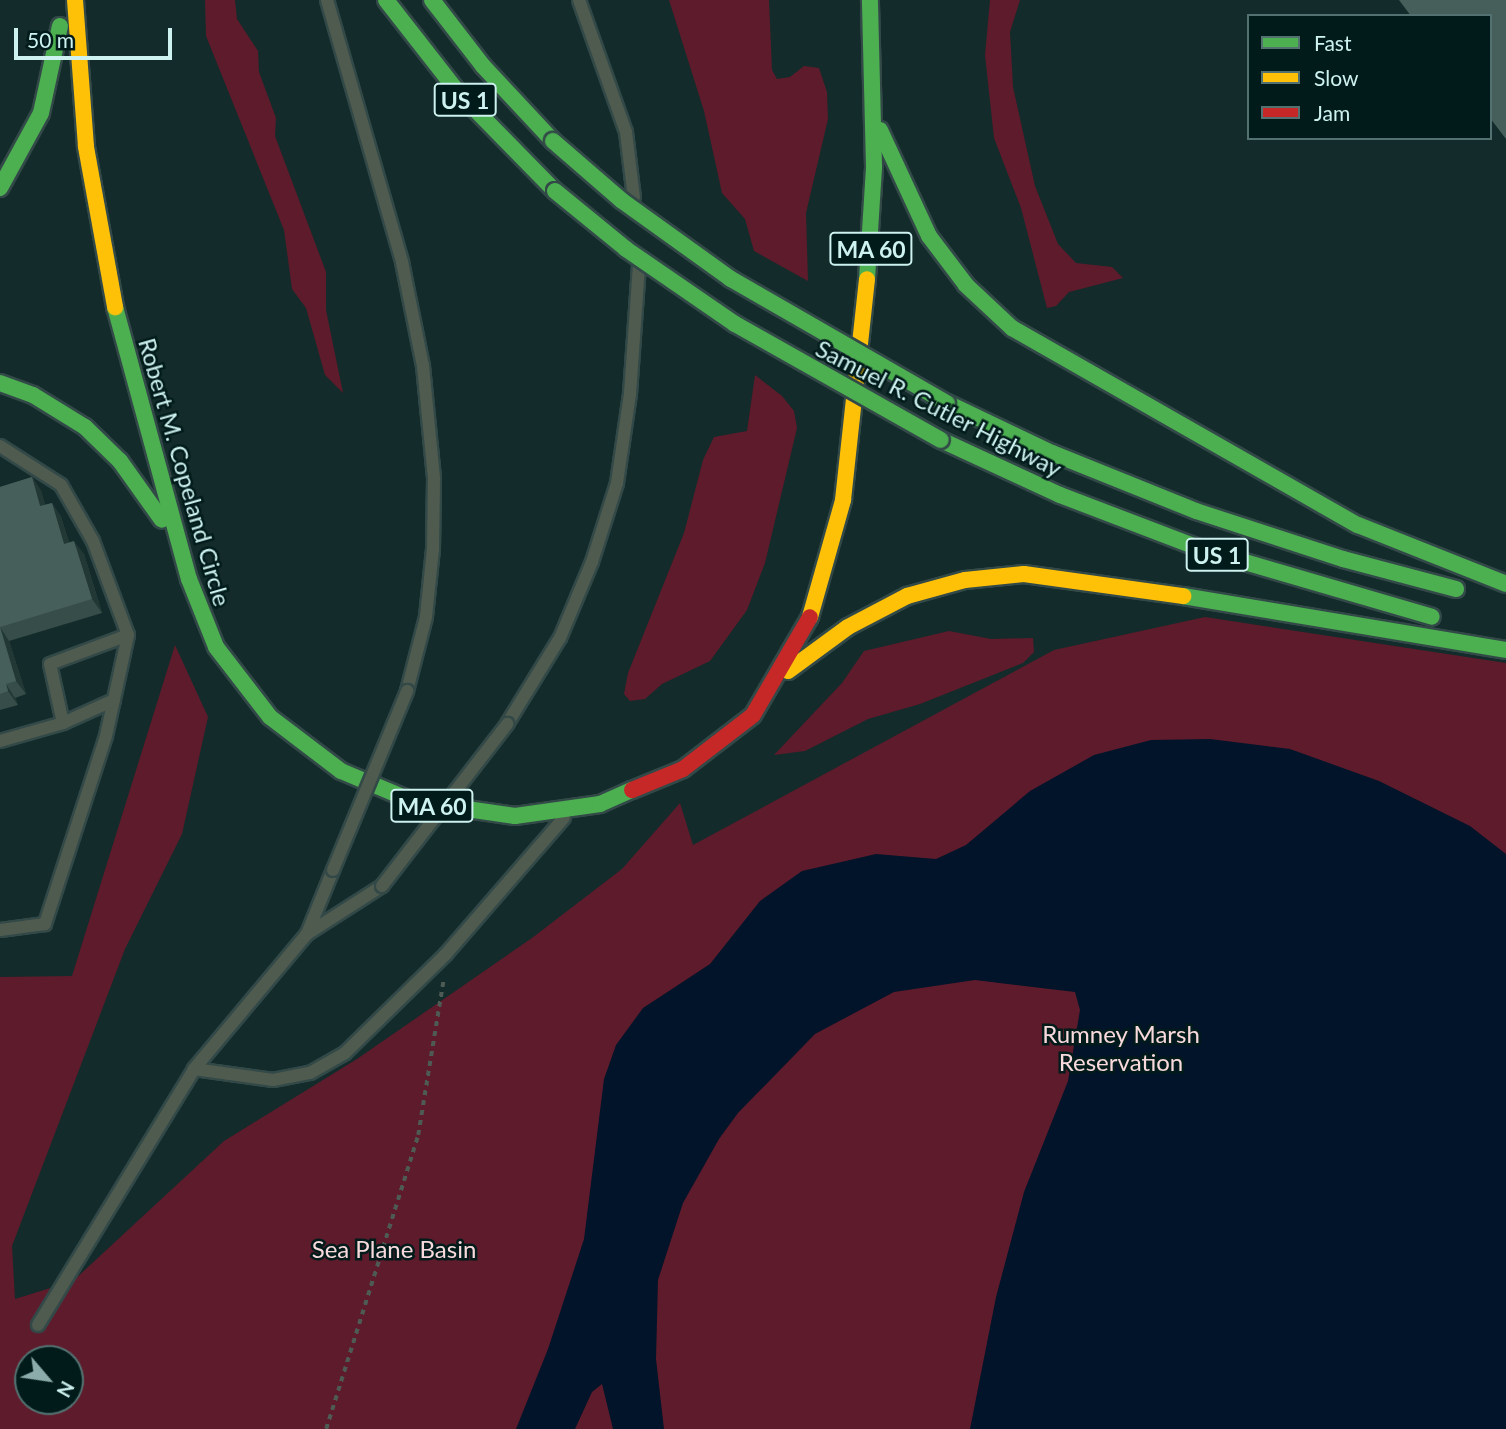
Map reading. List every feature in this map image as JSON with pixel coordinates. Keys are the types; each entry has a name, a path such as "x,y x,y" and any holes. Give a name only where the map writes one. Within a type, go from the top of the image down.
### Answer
{"highway":[{"path":"0,188 41,113 65,0"},
{"name":"Robert M. Copeland Circle","path":"75,0 80,103 106,262 135,390 189,579 216,647 241,684 281,727 335,767 390,794 435,807 515,816 571,810 629,795 683,769 741,726 778,679 819,597 843,500 870,272 875,118 870,0"},
{"name":"Samuel R. Cutler Highway","path":"386,0 457,91 555,191 626,249 735,324 941,440 1060,495 1207,551 1450,622 1506,634"},
{"name":"Samuel R. Cutler Highway","path":"432,0 483,66 553,141 621,200 731,279 947,403 1052,453 1220,520 1343,559 1468,592"},
{"path":"875,118 929,236 966,285 1012,328 1357,525 1506,584"},
{"name":"MA 60","path":"0,383 71,417 120,461 163,521 189,579"},
{"path":"778,679 828,640 888,605 946,584 1014,575 1082,579 1506,650"}],"lane":[{"path":"307,934 407,691 426,617 433,549 434,479 423,366 402,262 327,0"},
{"path":"38,1325 194,1069 307,934 382,886 507,724 560,638 592,562 617,482 639,302 638,237 626,132 579,0"},
{"path":"0,446 61,485 93,541 128,635 114,699 46,924 0,930"},
{"path":"63,723 50,664 128,635"},
{"path":"0,741 63,723 114,699"},
{"path":"194,1069 273,1080 310,1073 345,1053 446,954 571,810"}],"path":[{"path":"326,1429 418,1135 436,1045 446,954"}],"green space":[{"path":"205,0 235,0 237,19 258,51 259,72 276,118 275,136 326,272 326,310 343,393 325,375 306,308 292,289 284,230 206,36"},
{"path":"669,0 769,0 772,70 777,79 790,77 804,66 819,68 827,92 828,119 806,213 808,281 754,251 745,219 722,193 704,111"},
{"path":"990,0 1020,0 1010,32 1013,87 1035,186 1058,244 1076,263 1112,267 1123,278 1069,292 1056,306 1047,308 1021,208 994,138 985,55"},
{"path":"755,375 782,396 794,411 797,428 765,563 747,610 710,661 662,684 645,699 630,701 624,694 628,673 684,533 703,460 714,437 747,431"},
{"name":"Rumney Marsh Reservation","path":"1205,617 1506,663 1506,1429 0,1429 0,977 72,976 175,645 208,717 182,834 125,949 12,1246 15,1299 73,1281 224,1141 357,1059 532,938 622,869 680,803 693,845 1054,650"},
{"path":"949,631 991,639 1033,638 1034,652 1023,663 920,704 868,719 805,751 774,755 842,683 864,651"}],"water":[{"name":"Rumney Marsh Reservation","path":"1210,739 1290,749 1379,781 1470,826 1506,854 1506,1429 970,1429 996,1297 1024,1192 1068,1081 1080,1010 1075,992 975,980 894,992 815,1034 738,1113 719,1139 683,1203 658,1280 656,1359 664,1429 613,1429 602,1384 592,1392 575,1429 516,1429 548,1349 584,1239 604,1079 616,1045 643,1008 710,964 760,901 802,871 876,854 936,859 966,845 1030,791 1094,755 1151,740"}],"building":[{"path":"1399,0 1506,0 1506,139 1492,121 1492,14 1410,14"},
{"path":"32,477 40,506 52,503 64,544 74,541 92,599 0,627 0,487"},
{"path":"0,627 16,681 6,684 8,691 0,694"}],"traffic: fast":[{"path":"386,0 457,91 555,191"},
{"path":"432,0 483,66 553,141"},
{"path":"867,279 874,167 870,0"},
{"path":"0,188 41,113 60,26"},
{"path":"880,130 929,236 966,285 1012,328 1358,525 1506,584"},
{"path":"553,141 621,200 731,279 947,403"},
{"path":"555,191 626,249 735,324 941,440"},
{"path":"115,307 189,579 216,647 270,717 341,771 412,801 515,816 600,804 632,790"},
{"path":"0,383 33,395 85,427 120,461 162,520"},
{"path":"947,403 1052,453 1196,511 1343,559 1456,589"},
{"path":"941,440 1060,495 1207,551 1432,617"},
{"path":"1183,596 1506,650"}],"traffic: slow":[{"path":"75,0 86,147 115,307"},
{"path":"810,617 843,500 867,279"},
{"path":"788,671 848,627 907,596 965,580 1024,574 1183,596"}],"traffic: jam":[{"path":"632,790 683,769 753,715 810,617"}],"park label":[{"name":"Sea Plane Basin","path":"394,1249"}]}
